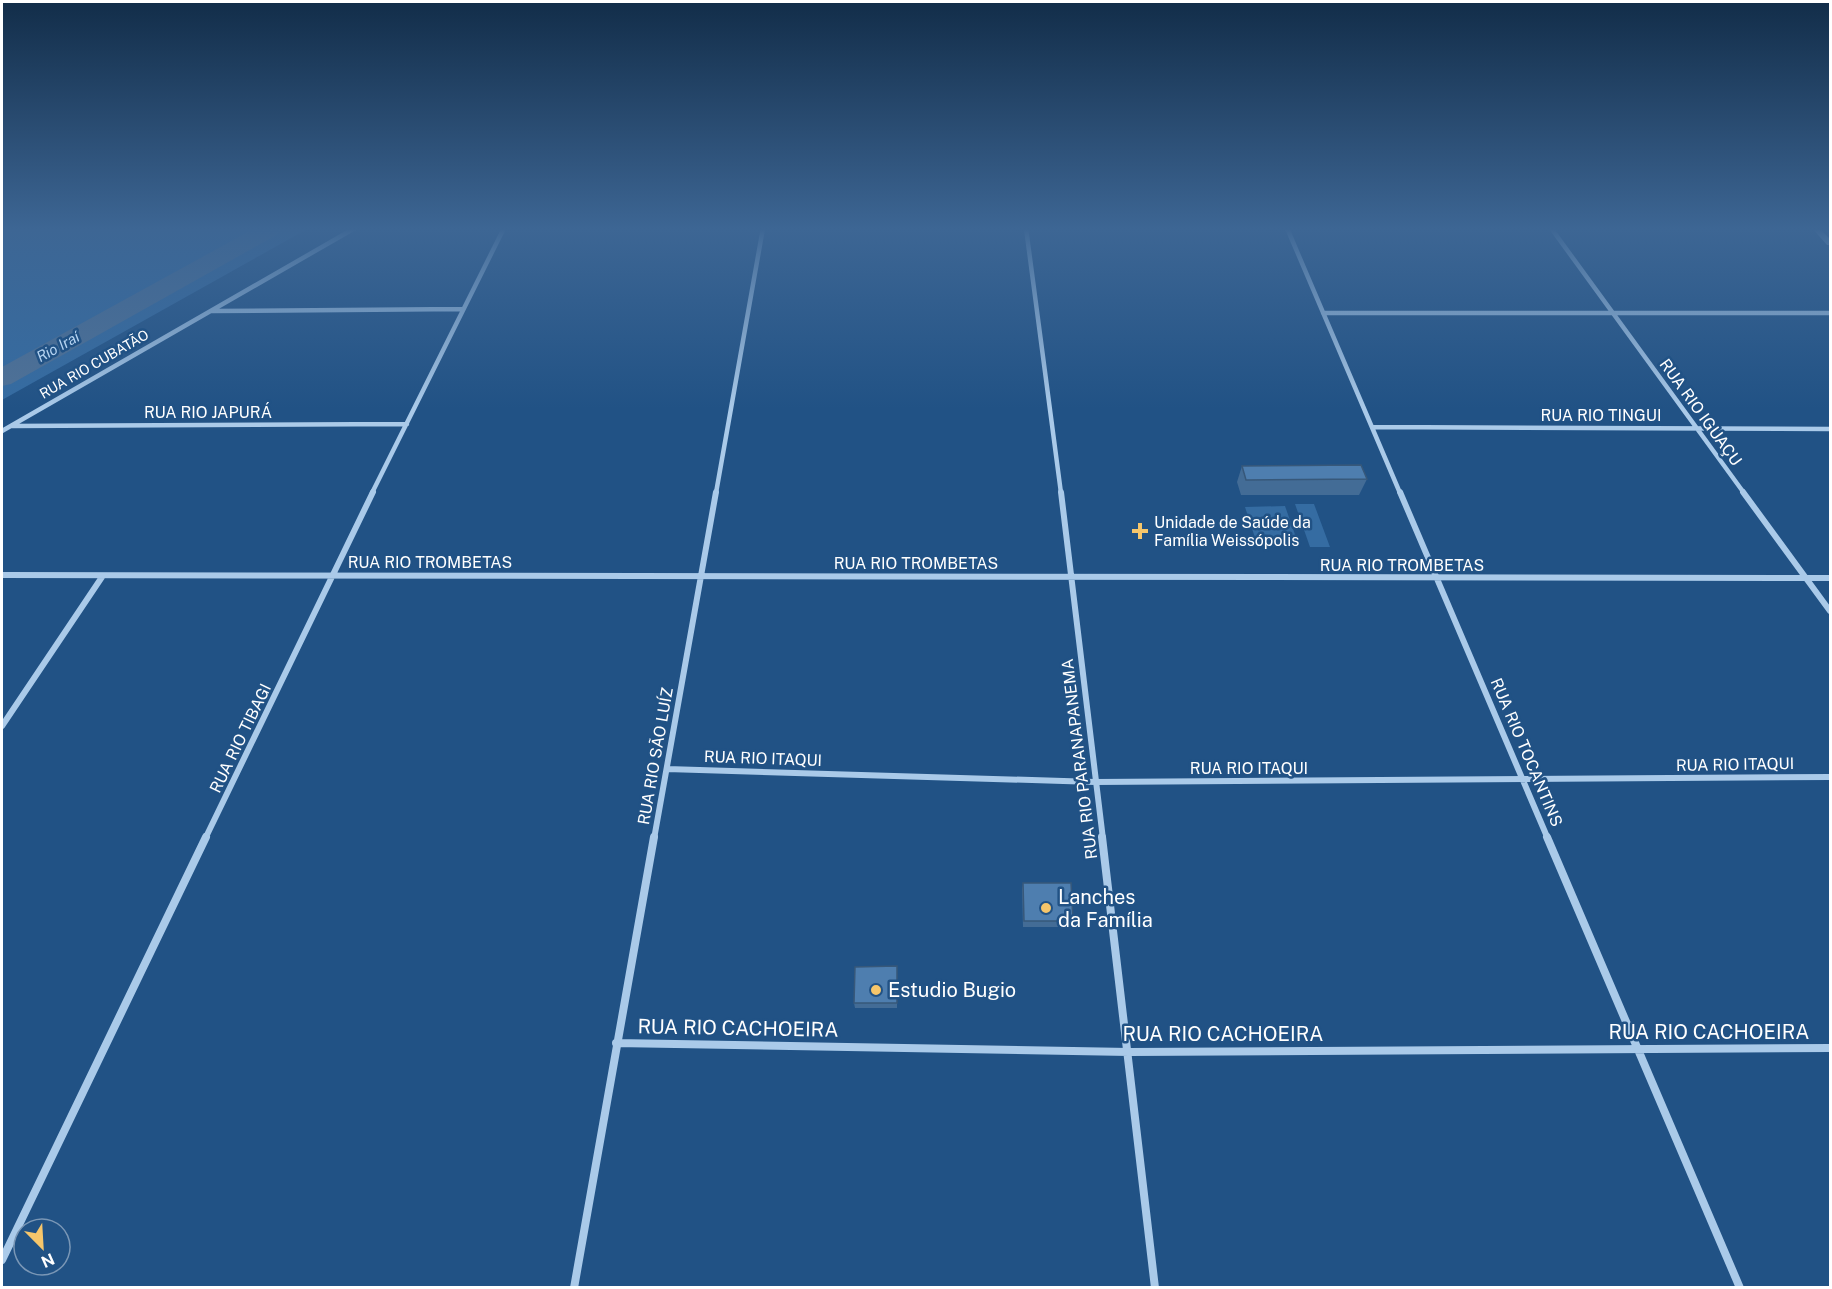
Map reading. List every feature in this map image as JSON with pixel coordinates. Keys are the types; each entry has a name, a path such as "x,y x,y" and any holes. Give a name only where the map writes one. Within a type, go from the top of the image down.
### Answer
{"street":[{"name":"RUA RIO CUBATÃO","path":"2,431 250,288"},
{"name":"RUA RIO TIBAGI","path":"2,1260 332,575 474,288"},
{"name":"RUA RIO SÃO LUÍZ","path":"574,1287 752,288"},
{"name":"RUA RIO PARANAPANEMA","path":"1034,288 1072,577 1155,1287"},
{"name":"RUA RIO TOCANTINS","path":"1312,288 1439,579 1740,1287"},
{"name":"RUA RIO IGUAÇU","path":"1595,288 1830,611"},
{"path":"210,311 463,309"},
{"path":"1323,313 1830,313"},
{"name":"RUA RIO JAPURÁ","path":"10,426 407,424"},
{"name":"RUA RIO TINGUI","path":"1372,427 1830,429"},
{"name":"RUA RIO TROMBETAS","path":"2,575 102,577 332,575 1830,578"},
{"path":"2,726 102,577"},
{"name":"RUA RIO ITAQUI","path":"668,769 1095,783 1830,777"},
{"name":"RUA RIO CACHOEIRA","path":"616,1043 1129,1052 1830,1048"}],"shaded area":[{"path":"2,288 202,288 2,400"},
{"path":"1295,504 1314,504 1330,547 1310,547"},
{"path":"1285,506 1299,546 1258,547 1245,507"}],"building":[{"path":"1361,465 1367,479 1246,480 1242,466"},
{"name":"Lanches da Família","path":"1023,883 1071,883 1073,921 1024,921"},
{"name":"Estudio Bugio","path":"897,966 897,1003 854,1003 855,967"}],"waterway":[{"name":"Rio Iraí","path":"2,378 164,288"}],"place":[{"name":"Unidade de Saúde da Família Weissópolis","path":"1140,531"},
{"name":"Lanches da Família","path":"1046,908"},
{"name":"Estudio Bugio","path":"876,990"}]}
